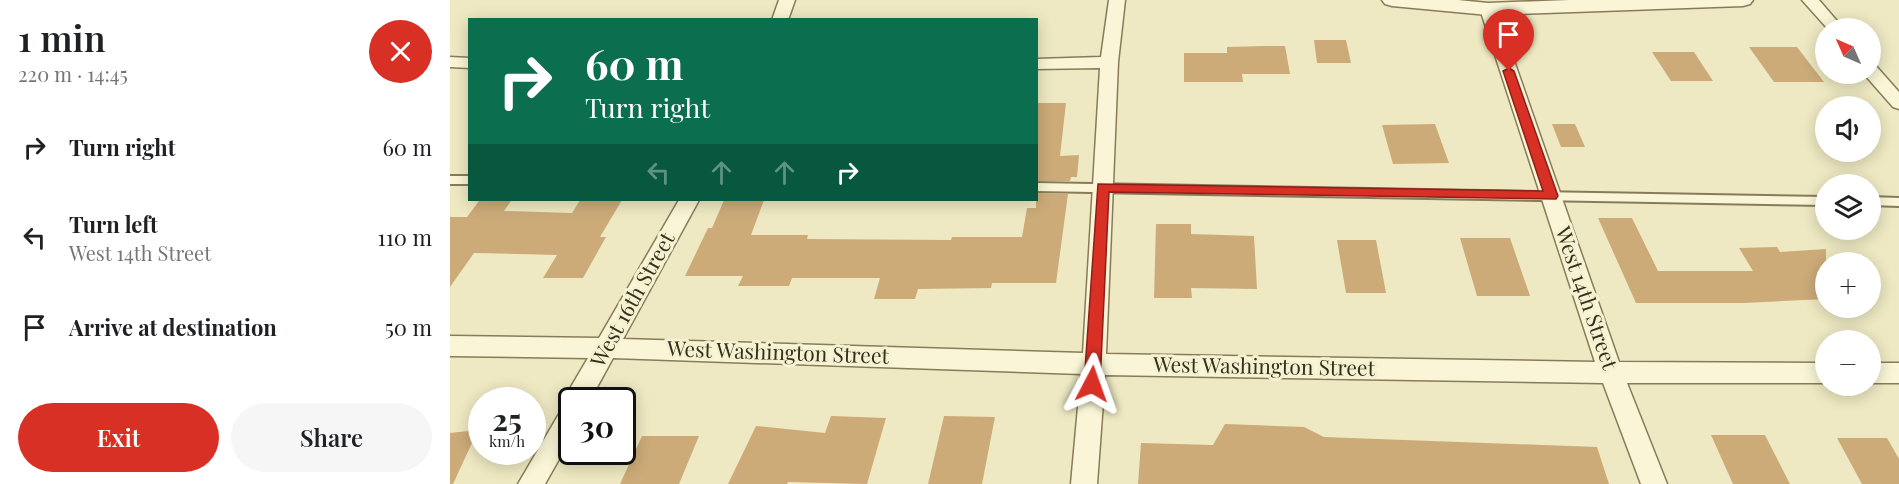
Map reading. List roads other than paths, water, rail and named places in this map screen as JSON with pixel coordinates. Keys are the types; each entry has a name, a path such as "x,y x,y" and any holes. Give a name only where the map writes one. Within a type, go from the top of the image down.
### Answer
{"street":[{"path":"781,18 787,0"},
{"path":"1084,484 1094,364 1109,62 1117,0"},
{"path":"1392,0 1488,9 1743,0"},
{"path":"1810,0 1826,18"},
{"name":"West 14th Street","path":"1488,9 1611,373 1654,484"},
{"path":"450,62 468,63"},
{"path":"1038,64 1109,62"},
{"path":"1881,83 1899,103"},
{"name":"West 16th Street","path":"584,387 688,201"},
{"name":"West Washington Street","path":"450,346 606,347 1094,364 1611,373 1815,373"},
{"path":"1881,373 1899,373"},
{"path":"531,484 558,436"}],"lane":[{"path":"450,180 468,180"},
{"path":"1038,187 1815,201"},
{"path":"1881,201 1899,202"}]}
